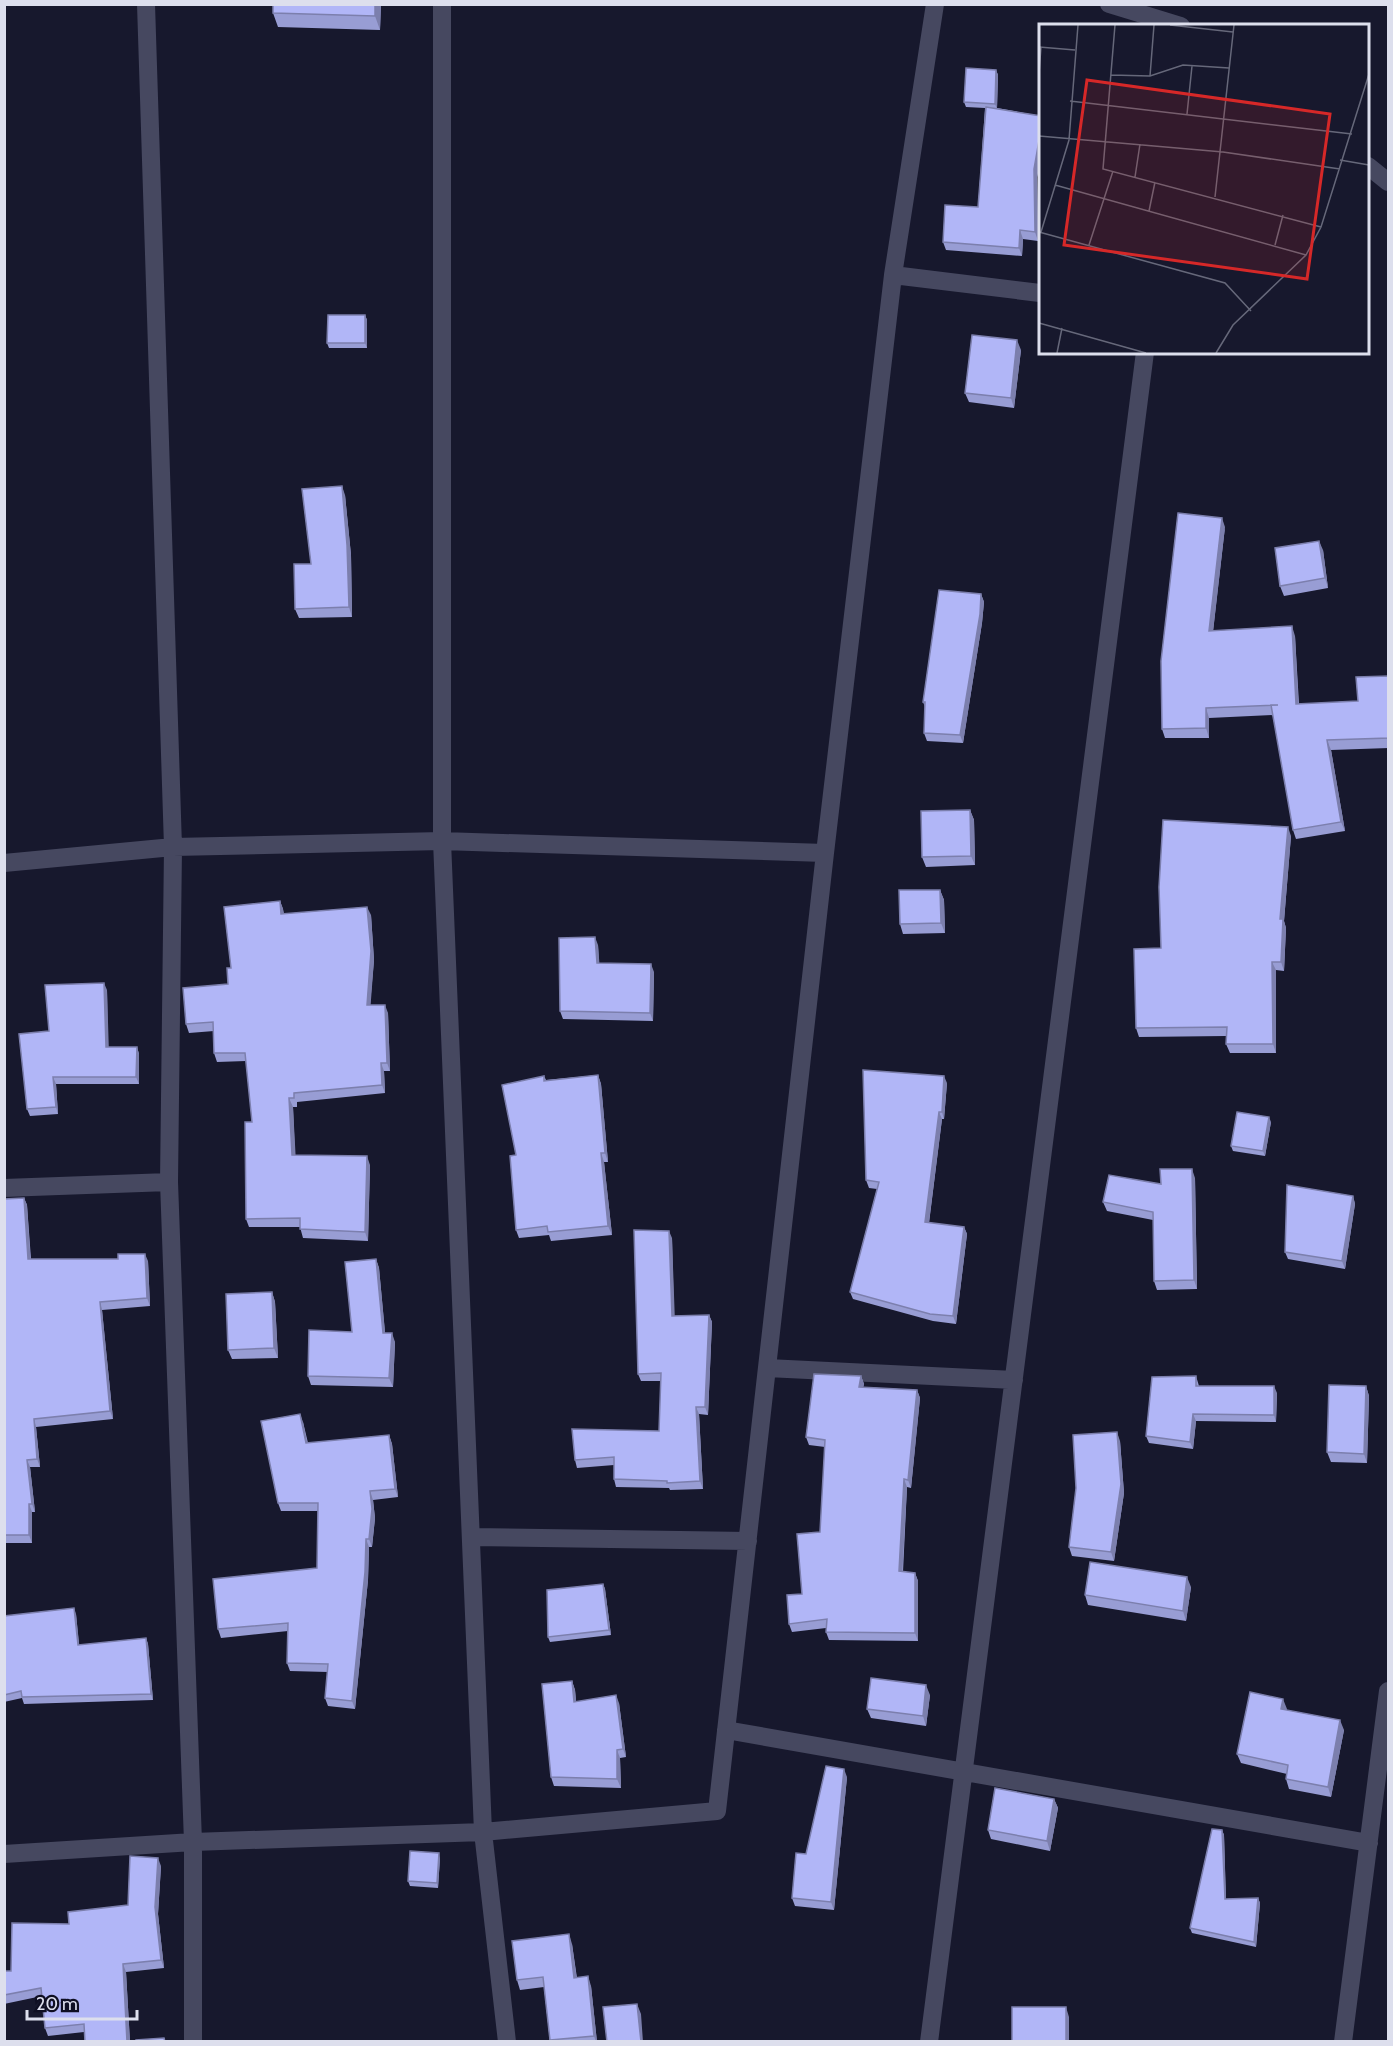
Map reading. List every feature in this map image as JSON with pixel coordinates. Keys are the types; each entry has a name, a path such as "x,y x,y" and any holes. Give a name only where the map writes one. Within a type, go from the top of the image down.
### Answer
{"street":[{"path":"146,4 173,847 169,1182 193,1842 193,2042"},
{"path":"442,4 442,841 483,1832 507,2042"},
{"path":"4,1854 193,1842 483,1832 717,1811 893,275 935,4"},
{"path":"1109,4 1174,24"},
{"path":"1369,167 1389,182"},
{"path":"893,275 1039,293"},
{"path":"929,2042 1145,354"},
{"path":"4,864 173,847 442,841 825,853"},
{"path":"4,1188 169,1182"},
{"path":"767,1368 1014,1380"},
{"path":"471,1538 748,1541"},
{"path":"1343,2042 1389,1691"},
{"path":"726,1730 1369,1842"}],"building":[{"path":"273,4 375,4 375,16 273,13"},
{"path":"966,68 996,70 995,104 964,102"},
{"path":"986,107 1039,116 1039,140 1034,169 1035,232 1020,230 1019,248 943,242 945,205 978,207"},
{"path":"328,315 365,315 365,343 327,343"},
{"path":"972,335 1017,340 1011,398 965,393"},
{"path":"342,486 349,607 295,609 294,564 311,564 302,489"},
{"path":"1178,513 1222,518 1209,631 1292,626 1296,704 1358,701 1356,677 1389,676 1389,738 1327,740 1341,822 1293,830 1271,705 1206,708 1206,728 1162,729 1161,661"},
{"path":"1319,541 1325,578 1280,586 1275,548"},
{"path":"939,590 981,594 980,614 960,735 924,733 925,702 923,702"},
{"path":"970,810 971,856 922,857 921,811"},
{"path":"1163,820 1288,827 1280,919 1283,919 1281,962 1272,962 1273,1044 1226,1044 1227,1027 1136,1028 1134,949 1161,948 1159,887"},
{"path":"899,890 940,890 941,923 900,924"},
{"path":"280,901 281,914 367,907 371,951 367,1005 385,1005 387,1063 381,1063 382,1085 294,1093 294,1098 289,1098 292,1155 367,1156 365,1232 300,1229 300,1218 246,1219 245,1122 252,1122 245,1053 214,1053 213,1022 186,1024 183,988 228,984 227,968 231,968 224,907"},
{"path":"595,937 597,963 651,964 650,1013 560,1011 559,938"},
{"path":"104,983 106,1047 137,1047 136,1077 53,1077 56,1107 27,1109 19,1034 49,1031 45,985"},
{"path":"863,1070 944,1076 942,1112 939,1112 925,1222 964,1227 953,1316 930,1314 850,1292 879,1182 866,1180"},
{"path":"598,1075 605,1153 601,1153 608,1226 548,1232 547,1226 516,1230 510,1156 516,1155 502,1085 544,1076 544,1081"},
{"path":"1237,1112 1269,1117 1263,1151 1231,1146"},
{"path":"1160,1169 1192,1169 1194,1280 1154,1281 1153,1212 1103,1202 1109,1175 1161,1184"},
{"path":"1287,1185 1353,1196 1342,1261 1285,1252"},
{"path":"24,1198 28,1259 118,1259 118,1254 145,1254 147,1298 100,1302 110,1411 34,1419 37,1459 27,1460 32,1504 29,1504 29,1535 4,1535 4,1199"},
{"path":"634,1230 669,1231 672,1316 709,1315 705,1407 696,1407 700,1481 667,1483 667,1481 614,1479 614,1457 575,1460 572,1429 659,1431 661,1373 638,1374"},
{"path":"376,1259 383,1333 392,1333 389,1378 308,1376 309,1330 352,1332 345,1262"},
{"path":"272,1292 274,1348 228,1350 226,1294"},
{"path":"814,1374 861,1376 859,1387 917,1390 908,1480 904,1479 899,1571 915,1573 915,1633 826,1632 827,1619 789,1624 787,1595 802,1594 797,1534 820,1532 825,1440 806,1437"},
{"path":"1196,1376 1196,1386 1274,1386 1274,1415 1193,1414 1190,1442 1146,1436 1152,1377"},
{"path":"1329,1385 1366,1386 1364,1454 1327,1452"},
{"path":"300,1414 306,1443 389,1435 395,1489 370,1491 372,1509 369,1539 366,1539 365,1572 352,1701 325,1698 328,1664 287,1663 288,1623 218,1629 213,1579 317,1568 318,1503 278,1503 261,1421"},
{"path":"1117,1432 1121,1484 1111,1552 1069,1547 1076,1488 1073,1435"},
{"path":"1090,1562 1187,1577 1183,1611 1085,1595"},
{"path":"603,1584 609,1630 548,1637 547,1590"},
{"path":"74,1608 78,1645 146,1638 151,1694 22,1697 21,1691 4,1695 4,1616"},
{"path":"871,1678 926,1685 923,1716 867,1709"},
{"path":"572,1681 574,1702 616,1695 623,1749 617,1750 617,1779 551,1777 542,1684"},
{"path":"1250,1692 1283,1699 1281,1709 1340,1720 1328,1787 1286,1779 1288,1765 1237,1754"},
{"path":"826,1766 844,1769 831,1902 792,1898 796,1853 806,1854"},
{"path":"995,1788 1054,1799 1047,1841 988,1830"},
{"path":"1212,1829 1222,1830 1225,1899 1258,1898 1254,1942 1190,1928"},
{"path":"410,1851 439,1853 437,1883 408,1881"},
{"path":"130,1856 158,1858 155,1907 161,1960 123,1964 127,2042 85,2042 84,2024 45,2028 41,1988 4,1995 4,1971 11,1971 12,1923 69,1924 68,1912 128,1905"},
{"path":"569,1934 574,1978 588,1976 594,2036 550,2040 543,1977 517,1980 512,1941"},
{"path":"637,2004 641,2042 607,2042 603,2007"},
{"path":"1012,2007 1066,2007 1066,2042 1012,2042"},
{"path":"164,2038 165,2042 136,2042 136,2040"}]}
